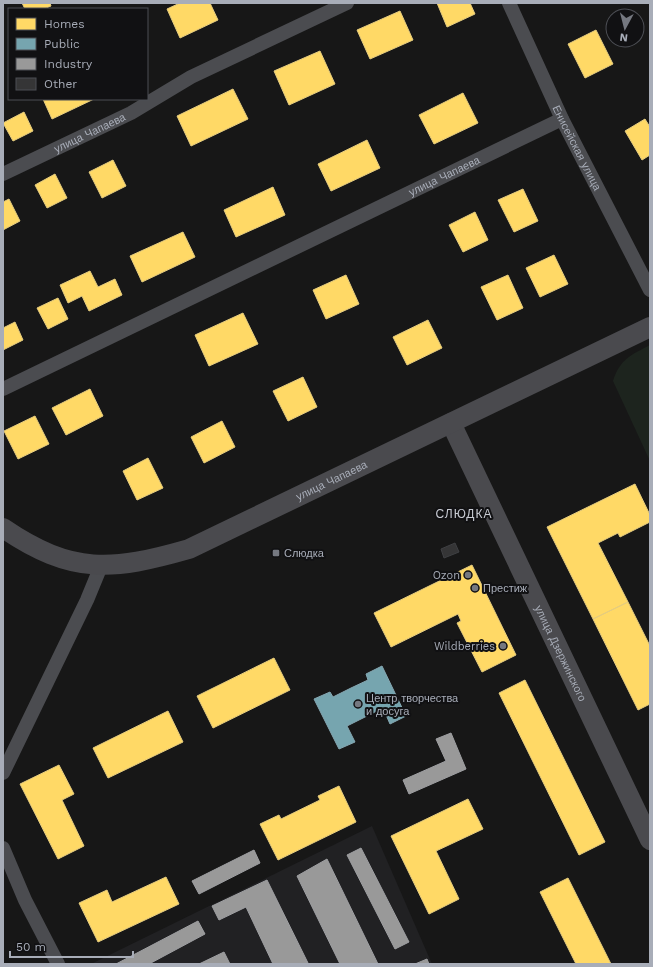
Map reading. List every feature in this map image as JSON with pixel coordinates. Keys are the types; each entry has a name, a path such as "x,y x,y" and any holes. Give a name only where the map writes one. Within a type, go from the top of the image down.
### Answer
{"main road":[{"name":"улица Чапаева","path":"3,528 47,553 68,560 102,566 148,561 189,549 650,327"},
{"name":"улица Дзержинского","path":"451,423 650,840"}],"street":[{"name":"улица Чапаева","path":"3,174 131,113 191,77 347,3"},
{"name":"Енисейская улица","path":"509,3 562,119 650,290"},
{"name":"улица Чапаева","path":"3,390 562,119"},
{"path":"3,773 102,566"},
{"path":"3,848 25,900 58,964"}],"shaded area":[{"path":"650,345 650,461 613,381 619,368 627,358"},
{"path":"372,826 432,964 91,964"}],"building: Homes":[{"path":"22,3 50,3 51,6 46,8 24,8"},
{"path":"180,3 210,3 218,20 180,38 167,9"},
{"path":"437,3 470,3 475,14 447,27"},
{"path":"400,11 413,40 370,59 357,30"},
{"path":"596,30 613,64 585,78 568,44"},
{"path":"320,51 335,84 289,105 274,71"},
{"path":"233,89 248,119 191,146 177,116"},
{"path":"463,93 478,123 434,144 419,115"},
{"path":"43,100 92,100 52,119"},
{"path":"24,112 33,131 13,141 3,123"},
{"path":"645,119 650,127 650,155 642,160 625,131"},
{"path":"367,140 380,168 331,191 318,164"},
{"path":"113,160 126,186 102,198 89,172"},
{"path":"55,174 67,198 47,208 35,185"},
{"path":"273,187 285,215 236,237 224,210"},
{"path":"523,189 538,221 514,232 498,200"},
{"path":"9,199 20,221 3,230 3,202"},
{"path":"475,212 488,240 463,252 449,225"},
{"path":"183,232 195,257 142,282 130,256"},
{"path":"554,255 568,284 540,297 526,268"},
{"path":"90,271 98,287 115,279 122,295 89,311 82,296 68,303 60,285"},
{"path":"346,275 359,304 326,319 313,290"},
{"path":"508,275 523,308 497,320 481,287"},
{"path":"58,298 68,319 48,329 37,308"},
{"path":"243,313 258,344 209,366 195,335"},
{"path":"428,320 442,348 407,365 393,337"},
{"path":"15,322 23,340 3,350 3,328"},
{"path":"303,377 317,407 288,421 273,391"},
{"path":"90,389 103,416 66,435 52,408"},
{"path":"35,416 49,444 18,459 4,431"},
{"path":"222,421 235,447 204,463 191,437"},
{"path":"148,458 163,488 137,500 123,471"},
{"path":"635,484 650,515 650,522 620,537 618,533 598,543 628,602 593,619 547,527"},
{"path":"472,565 516,655 482,672 457,623 461,621 458,614 391,647 374,613"},
{"path":"628,602 650,646 650,704 638,710 593,619"},
{"path":"274,658 290,690 213,728 197,696"},
{"path":"525,680 605,842 579,855 499,693"},
{"path":"168,711 183,742 108,778 93,748"},
{"path":"59,765 74,794 62,800 84,846 58,859 20,784"},
{"path":"339,786 356,822 278,860 260,824 279,815 281,819 320,800 318,796"},
{"path":"468,799 483,829 436,851 459,899 429,914 391,836"},
{"path":"166,877 179,904 98,942 79,903 107,890 112,902"},
{"path":"568,878 611,964 576,964 540,892"}],"building: Public":[{"name":"Центр творчества и досуга","path":"382,666 406,716 390,724 383,708 347,726 355,742 339,749 314,699 330,692 333,697 368,680 366,674"}],"building: Industry":[{"path":"451,733 466,769 409,794 403,780 446,761 436,739"},
{"path":"361,848 409,942 395,949 347,855"},
{"path":"254,850 260,863 199,894 192,881"},
{"path":"327,859 378,964 340,964 297,876"},
{"path":"267,880 308,963 273,964 246,907 219,920 212,906"},
{"path":"198,921 205,934 149,964 116,964"},
{"path":"224,952 230,964 199,964"},
{"path":"427,959 429,964 415,964"}],"building: Other":[{"path":"455,543 459,552 444,558 441,549"}],"place":[{"name":"Слюдка","path":"276,553"},
{"name":"Ozon","path":"468,575"},
{"name":"Престиж","path":"475,588"},
{"name":"Wildberries","path":"503,646"},
{"name":"Центр творчества и досуга","path":"358,704"}],"district":[{"name":"СЛЮДКА","path":"464,514"}]}
